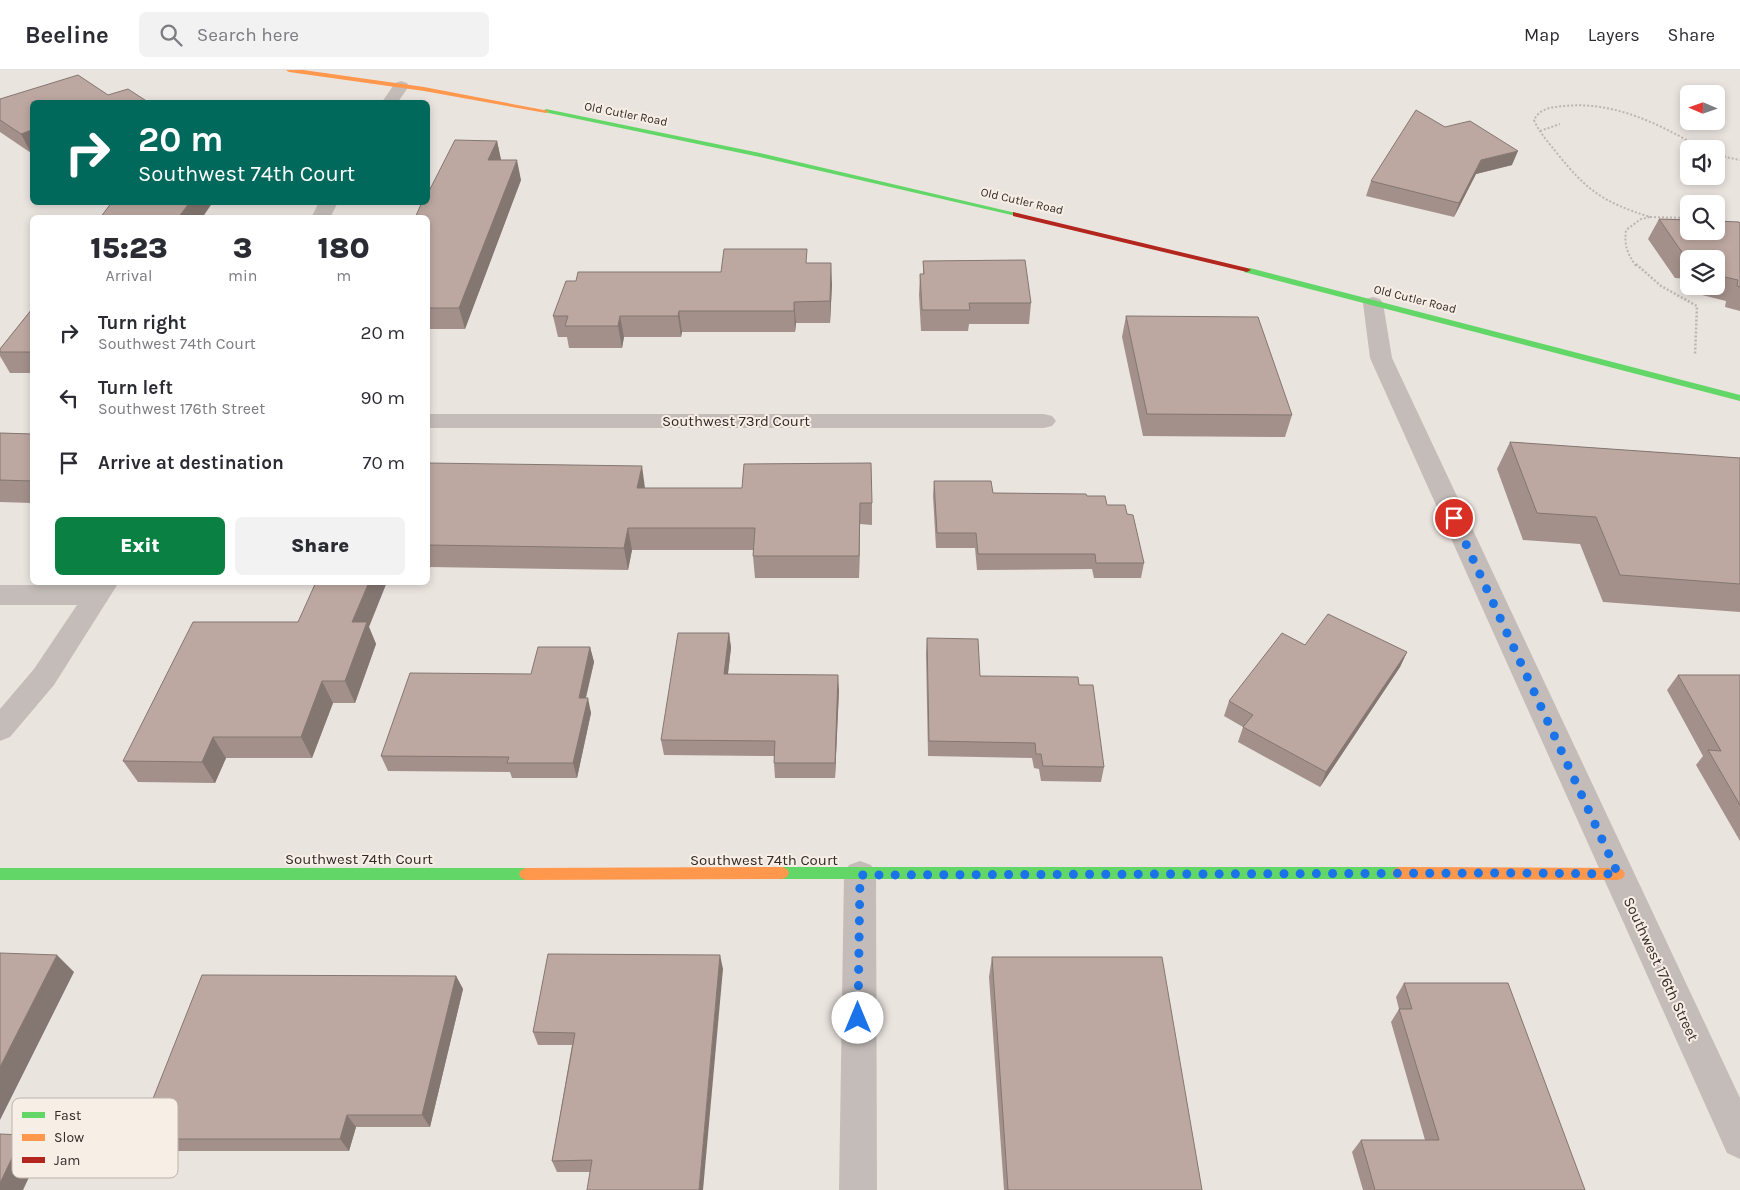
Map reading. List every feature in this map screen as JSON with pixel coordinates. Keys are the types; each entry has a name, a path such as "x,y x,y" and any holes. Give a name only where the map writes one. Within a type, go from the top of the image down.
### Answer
{"main road":[{"name":"Old Cutler Road","path":"289,70 401,86 628,128 867,179 1084,229 1740,398"},
{"name":"Southwest 74th Court","path":"0,874 1618,874"}],"street":[{"path":"391,100 401,86"},
{"name":"Southwest 176th Street","path":"1374,303 1381,358 1740,1140"},
{"name":"Southwest 73rd Court","path":"430,421 1044,421"},
{"path":"0,596 102,589"},
{"path":"0,729 44,678 102,589"},
{"path":"858,1190 860,875"}],"path":[{"path":"1650,217 1614,206 1594,195 1577,180 1540,131 1534,120 1540,112 1563,106 1589,106 1616,110 1643,118 1687,140"},
{"path":"1540,131 1560,124"},
{"path":"1725,157 1740,160"},
{"path":"1680,218 1650,217 1641,219 1626,230 1625,243 1631,258 1645,274 1663,288 1697,306 1694,356"}],"building":[{"path":"78,75 108,95 128,89 145,100 30,100 30,131 21,134 0,120 0,99"},
{"path":"1416,110 1445,127 1470,121 1518,151 1481,160 1459,203 1371,181"},
{"path":"455,140 497,141 488,160 517,160 459,308 430,308 430,215 416,215 421,205 430,205 430,189"},
{"path":"110,205 188,205 180,215 102,215"},
{"path":"1659,219 1680,220 1680,240 1725,240 1725,221 1739,222 1740,287 1737,286 1738,280 1725,277 1725,250 1680,250"},
{"path":"724,249 807,249 806,263 831,263 830,301 794,302 794,311 679,311 678,316 620,316 618,326 565,326 568,316 553,316 566,281 576,281 578,272 721,272"},
{"path":"1025,260 1031,303 969,303 970,310 922,310 920,274 924,274 923,261"},
{"path":"30,312 30,352 0,352 0,349"},
{"path":"1126,316 1258,317 1292,415 1147,414"},
{"path":"0,433 30,434 30,481 0,480"},
{"path":"1510,442 1740,458 1740,584 1620,575 1596,517 1537,513"},
{"path":"430,463 642,466 637,488 742,488 744,464 871,463 872,503 860,503 859,556 753,556 755,528 628,528 624,548 430,545"},
{"path":"934,481 991,481 993,493 1105,496 1107,505 1125,505 1127,514 1133,515 1144,563 1096,563 1095,554 978,554 976,533 937,533"},
{"path":"315,585 368,585 352,622 367,622 345,681 322,681 301,737 213,737 202,762 123,761 193,622 298,622"},
{"path":"1328,614 1407,652 1326,772 1243,727 1253,715 1229,701 1282,633 1305,645"},
{"path":"678,633 729,633 724,674 838,675 835,763 774,763 775,741 661,740"},
{"path":"927,638 978,639 980,676 1078,677 1079,685 1093,685 1104,767 1043,766 1041,754 1036,754 1035,743 929,741"},
{"path":"538,647 590,647 579,698 588,698 573,763 507,763 509,757 381,756 410,673 531,674"},
{"path":"1678,675 1740,675 1740,805 1708,750 1721,751"},
{"path":"0,953 57,955 0,1067"},
{"path":"548,954 720,955 699,1190 587,1190 592,1160 552,1161 575,1033 533,1032"},
{"path":"992,957 1162,957 1202,1190 1008,1190"},
{"path":"202,975 456,976 422,1115 347,1115 340,1139 178,1139 178,1098 153,1098"},
{"path":"1404,983 1508,983 1585,1190 1375,1190 1361,1140 1439,1140 1399,1009 1412,1009"},
{"path":"0,1134 12,1135 12,1158 0,1183"}],"traffic: fast":[{"path":"546,111 760,155 1016,214"},
{"path":"1247,270 1740,398"},
{"path":"782,873 1399,873"},
{"path":"0,874 526,874"}],"traffic: slow":[{"path":"289,70 424,89 546,111"},
{"path":"526,874 782,873"},
{"path":"1399,873 1618,874"}],"traffic: jam":[{"path":"1016,214 1247,270"}],"route":[{"path":"858,1018 860,875 1618,874 1454,518"}]}
